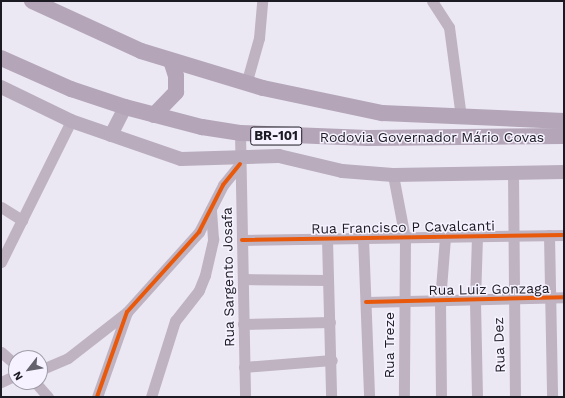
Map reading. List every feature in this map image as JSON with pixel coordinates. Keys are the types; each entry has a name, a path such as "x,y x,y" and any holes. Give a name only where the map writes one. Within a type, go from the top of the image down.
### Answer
{"highway":[{"name":"Rodovia Governador Mário Covas","path":"32,1 98,34 171,61 246,84 382,113 564,121"},
{"name":"Rodovia Governador Mário Covas","path":"1,58 70,89 125,107 154,115 240,133 368,138 564,136"},
{"path":"154,115 176,92 176,76 171,61"}],"main road":[{"path":"1,87 71,121 181,159 240,160 279,156 342,171 392,175 564,172"},
{"path":"111,135 125,107"}],"street":[{"path":"246,84 256,52 262,1"},
{"path":"432,1 449,27 461,117"},
{"path":"1,262 71,121"},
{"name":"Rua Sargento Josafa","path":"240,133 245,397"},
{"path":"48,367 68,358 128,312 181,253 212,209 223,185 240,160"},
{"name":"Rua Dez","path":"514,173 512,299 516,397"},
{"name":"Rua Treze","path":"392,175 405,238 404,397"},
{"path":"1,208 22,220"},
{"path":"151,397 175,320 199,290 205,275 213,239 212,209"},
{"path":"549,235 552,397"},
{"name":"Rua Francisco P Cavalcanti","path":"242,240 564,235"},
{"path":"441,397 440,301 445,237"},
{"path":"477,397 475,300 478,237"},
{"path":"363,238 369,397"},
{"path":"327,239 326,280 332,360 331,397"},
{"path":"243,279 326,280"},
{"name":"Rua Luiz Gonzaga","path":"366,302 551,299 564,297"},
{"path":"97,397 128,312"},
{"path":"243,324 330,322"},
{"path":"244,367 332,360"}],"cycle path":[{"path":"97,397 127,312 199,232 223,185 240,164"},
{"path":"242,240 564,235"},
{"path":"366,302 564,297"}]}
